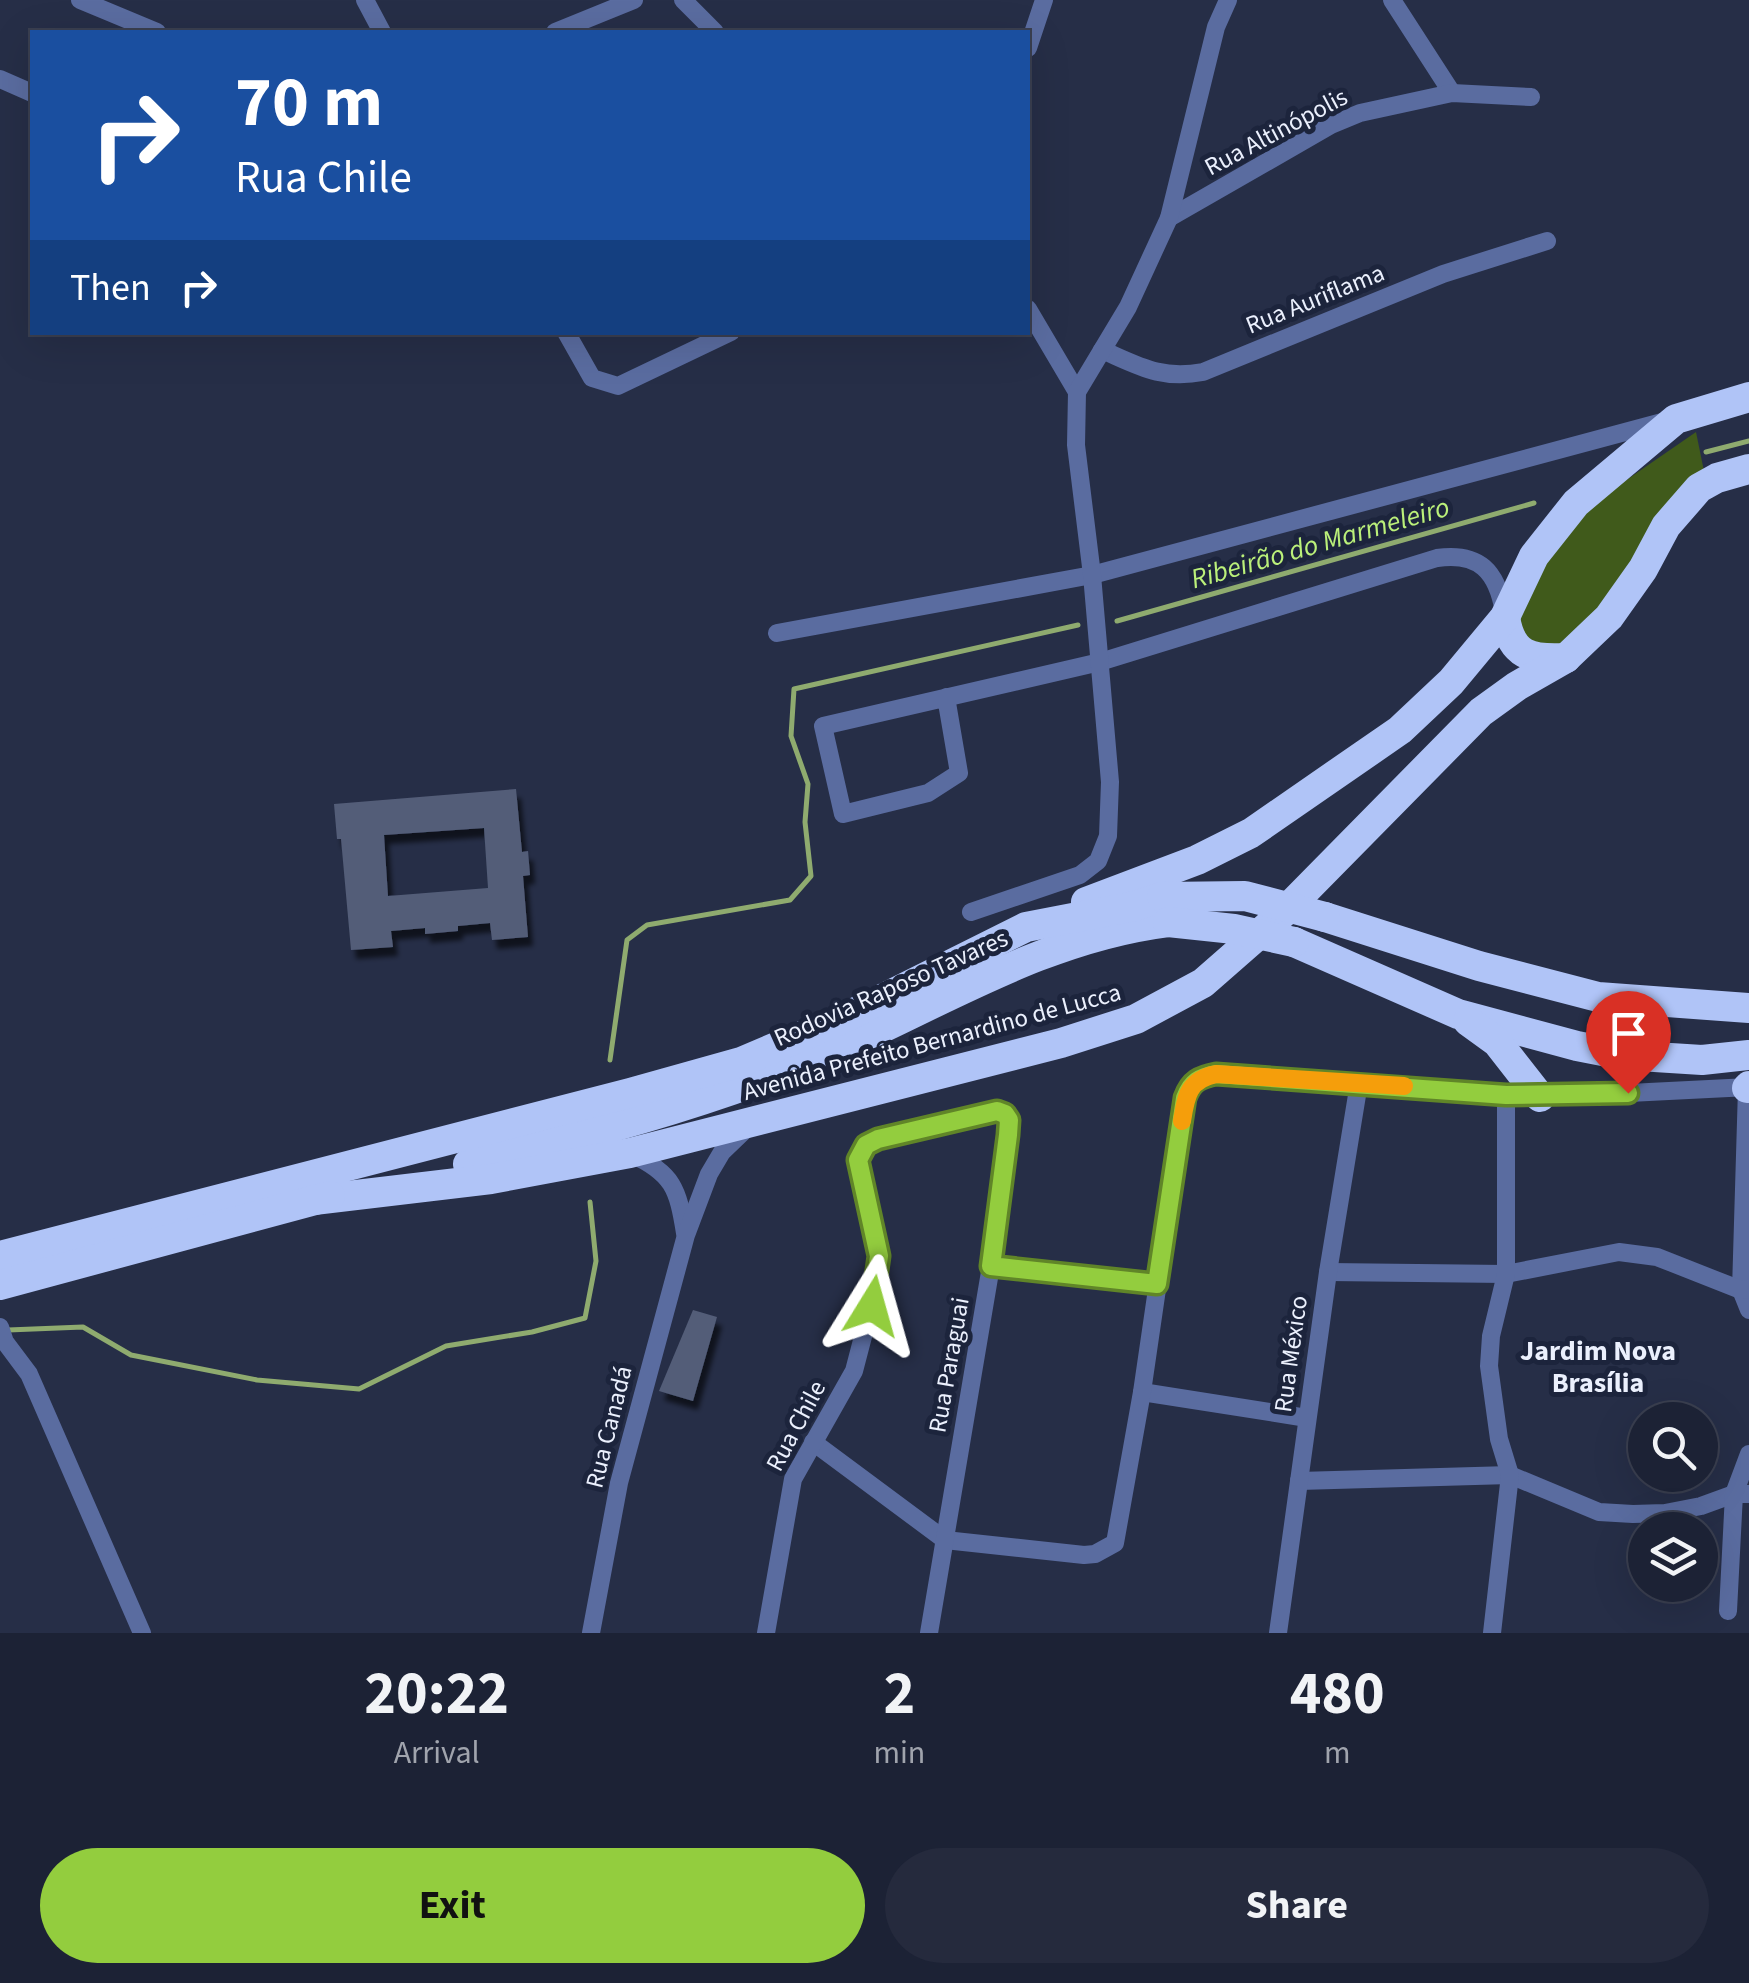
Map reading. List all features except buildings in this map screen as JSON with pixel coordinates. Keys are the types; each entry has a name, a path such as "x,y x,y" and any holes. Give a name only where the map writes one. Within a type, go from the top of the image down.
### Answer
{"highway":[{"path":"1026,927 1196,860 1251,833 1400,730 1450,682 1505,618 1534,556 1576,504 1676,419 1749,397"},
{"name":"Avenida Prefeito Bernardino de Lucca","path":"314,1200 490,1179 630,1154 1061,1043 1136,1018 1175,1000 1204,983 1284,913 1481,712 1566,658 1609,617 1683,503 1699,488 1749,469"},
{"path":"1505,618 1512,642 1523,652 1535,658 1566,658"},
{"name":"Rodovia Raposo Tavares","path":"0,1285 665,1111 835,1050 1016,962 1083,938 1132,926 1165,909 1244,896 1598,997 1749,1008"},
{"name":"Rodovia Raposo Tavares","path":"0,1256 740,1062 840,1020 1026,927 1135,906 1165,909 1294,942 1458,1014 1577,1046 1623,1055 1702,1060 1749,1054"},
{"path":"1458,1014 1497,1042 1540,1096"}],"street":[{"path":"80,0 115,7 154,30"},
{"path":"366,0 381,30"},
{"path":"561,30 634,0"},
{"path":"683,0 713,30"},
{"path":"1030,42 1044,0"},
{"path":"971,912 1080,874 1098,861 1108,836 1110,782 1076,445 1077,392 1128,307 1169,218 1216,27 1228,0"},
{"path":"1392,0 1452,93"},
{"path":"0,79 30,91"},
{"name":"Rua Altinópolis","path":"1169,218 1331,125 1360,113 1452,93 1531,97"},
{"name":"Rua Auriflama","path":"1102,350 1163,374 1177,377 1202,372 1443,274 1548,242"},
{"path":"1030,311 1077,392"},
{"path":"568,335 592,378 618,386 725,335"},
{"path":"777,633 1092,574 1676,419"},
{"path":"946,697 960,773 928,793 844,814 823,726 946,697 1100,662 1437,558 1460,555 1488,570 1501,594 1505,618"},
{"path":"813,1442 945,1540 1084,1554 1095,1554 1115,1544 1142,1392 1185,1098 1194,1082 1216,1074 1540,1096 1748,1087 1745,1290 1749,1310"},
{"name":"Rua México","path":"1278,1633 1328,1272 1360,1082"},
{"path":"1492,1633 1510,1475 1499,1439 1489,1366 1490,1336 1506,1274 1506,1095"},
{"name":"Rua Paraguai","path":"929,1633 991,1266 1009,1120 997,1111"},
{"name":"Rua Chile","path":"766,1633 793,1479 854,1371 878,1279 879,1256 858,1170 862,1152 878,1139 997,1111"},
{"name":"Rua Canadá","path":"591,1633 619,1483 686,1234 709,1174 722,1152 752,1122"},
{"path":"630,1154 656,1165 674,1186 686,1234"},
{"path":"1328,1272 1506,1274 1619,1252 1657,1257 1745,1290"},
{"path":"991,1266 1157,1284"},
{"path":"2,1334 29,1374 142,1633"},
{"path":"1142,1392 1307,1418"},
{"path":"1728,1611 1749,1454"},
{"path":"1299,1481 1510,1475 1600,1512 1665,1513 1742,1494"}],"green space":[{"path":"1696,432 1706,481 1606,608 1554,653 1533,653 1518,623 1540,568 1596,501"}],"waterway":[{"name":"Ribeirão do Marmeleiro","path":"1706,452 1749,441"},
{"name":"Ribeirão do Marmeleiro","path":"1117,621 1534,503"},
{"name":"Ribeirão do Marmeleiro","path":"610,1060 627,940 647,925 790,900 811,876 805,822 808,784 791,736 794,689 1078,625"},
{"name":"Ribeirão do Marmeleiro","path":"8,1330 83,1327 131,1355 257,1380 359,1389 446,1346 532,1332 585,1318 596,1261 590,1202"}],"slow traffic":[{"path":"1182,1121 1189,1088 1200,1077 1216,1074 1404,1086"}],"district":[{"name":"Jardim Nova Brasília","path":"1598,1367"}],"route":[{"path":"872,1306 879,1256 858,1160 866,1145 878,1139 997,1111 1005,1114 1009,1120 1008,1135 991,1266 1157,1284 1185,1098 1200,1077 1216,1074 1360,1082 1506,1095 1628,1093"}]}
